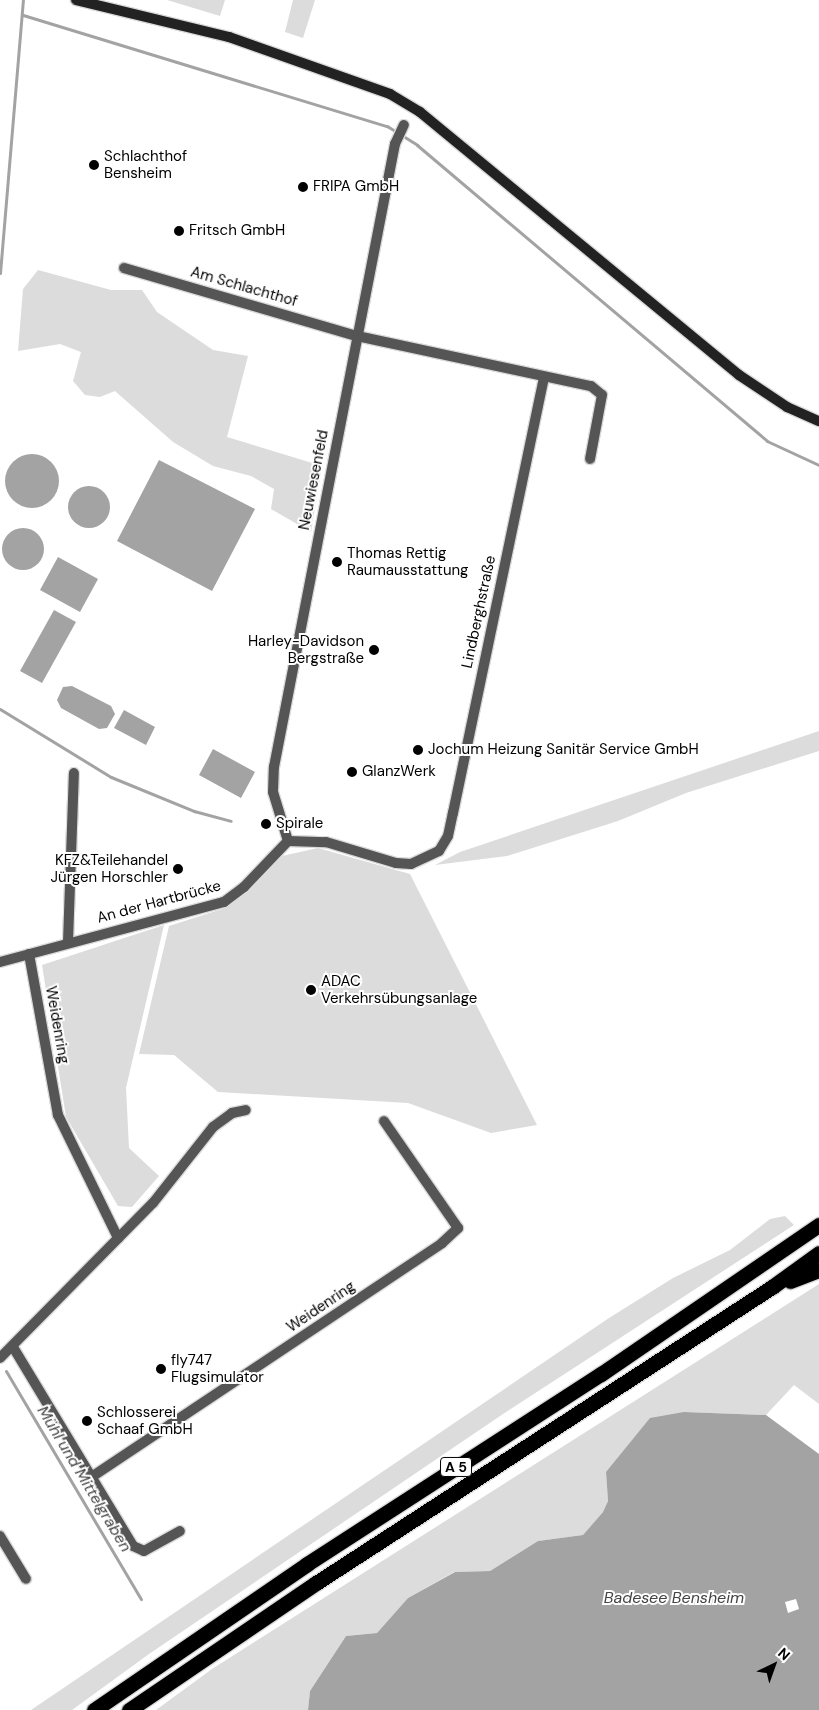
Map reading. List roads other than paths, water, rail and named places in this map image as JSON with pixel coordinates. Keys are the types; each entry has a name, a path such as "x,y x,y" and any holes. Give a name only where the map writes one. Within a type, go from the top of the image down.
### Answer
{"highway":[{"name":"A 5","path":"94,1710 307,1564 601,1374 819,1225"},
{"name":"A 5","path":"129,1710 316,1583 772,1287 819,1253"},
{"path":"772,1287 819,1270"}],"street":[{"path":"76,0 229,37 390,94 420,112 739,375 787,407 819,421"},
{"name":"Neuwiesenfeld","path":"288,841 273,792 274,767 395,144 404,125"},
{"name":"Am Schlachthof","path":"124,268 357,336"},
{"path":"357,336 591,386 602,395 590,460"},
{"name":"Lindberghstraße","path":"288,841 326,842 396,863 418,862 439,851 448,836 544,377"},
{"path":"68,942 74,773"},
{"name":"An der Hartbrücke","path":"0,962 68,942 224,902 244,887 288,841"},
{"name":"Weidenring","path":"28,954 58,1115 118,1238"},
{"path":"0,1358 13,1347 152,1203 213,1126 232,1113 246,1110"},
{"name":"Weidenring","path":"90,1478 392,1277 442,1243 458,1228 384,1121"},
{"path":"13,1347 90,1478 138,1550 144,1551 180,1531"},
{"path":"0,1536 26,1579"}],"water":[{"path":"27,454 37,454 47,458 55,466 59,481 55,496 47,504 37,508 27,508 17,504 9,496 5,486 5,476 9,466 17,458"},
{"path":"159,460 255,509 212,591 117,541"},
{"path":"93,486 101,489 107,495 110,507 107,519 101,525 85,528 77,525 71,519 68,503 71,495 77,489"},
{"path":"27,528 35,531 41,537 44,549 41,561 35,567 19,570 11,567 5,561 2,545 5,537 11,531"},
{"path":"58,557 98,579 80,612 40,590"},
{"path":"54,610 76,622 42,683 20,671"},
{"path":"72,686 111,706 115,714 107,728 99,729 61,708 57,700 63,687"},
{"path":"124,710 155,727 146,745 114,728"},
{"path":"213,749 255,772 241,798 199,775"},
{"name":"Badesee Bensheim","path":"684,1412 766,1415 819,1454 819,1710 308,1710 310,1691 346,1636 377,1633 408,1598 455,1572 490,1571 538,1541 583,1535 603,1512 608,1501 606,1472 650,1418","holes":["796,1599 799,1609 788,1613 785,1602"]}],"waterway":[{"name":"Mühl und Mittelgraben","path":"0,273 23,0"},
{"path":"23,15 387,126 417,145 767,441 819,465"},
{"path":"0,709 111,777 194,811 231,821"},
{"name":"Mühl und Mittelgraben","path":"6,1371 141,1599"}],"place":[{"name":"Schlachthof Bensheim","path":"94,165"},
{"name":"FRIPA GmbH","path":"303,187"},
{"name":"Fritsch GmbH","path":"179,231"},
{"name":"Thomas Rettig Raumausstattung","path":"337,562"},
{"name":"Harley-Davidson Bergstraße","path":"374,650"},
{"name":"Jochum Heizung Sanitär Service GmbH","path":"418,750"},
{"name":"GlanzWerk","path":"352,772"},
{"name":"Spirale","path":"266,824"},
{"name":"KFZ&Teilehandel Jürgen Horschler","path":"178,869"},
{"name":"ADAC Verkehrsübungsanlage","path":"311,990"},
{"name":"fly747 Flugsimulator","path":"161,1369"},
{"name":"Schlosserei Schaaf GmbH","path":"87,1421"}]}
